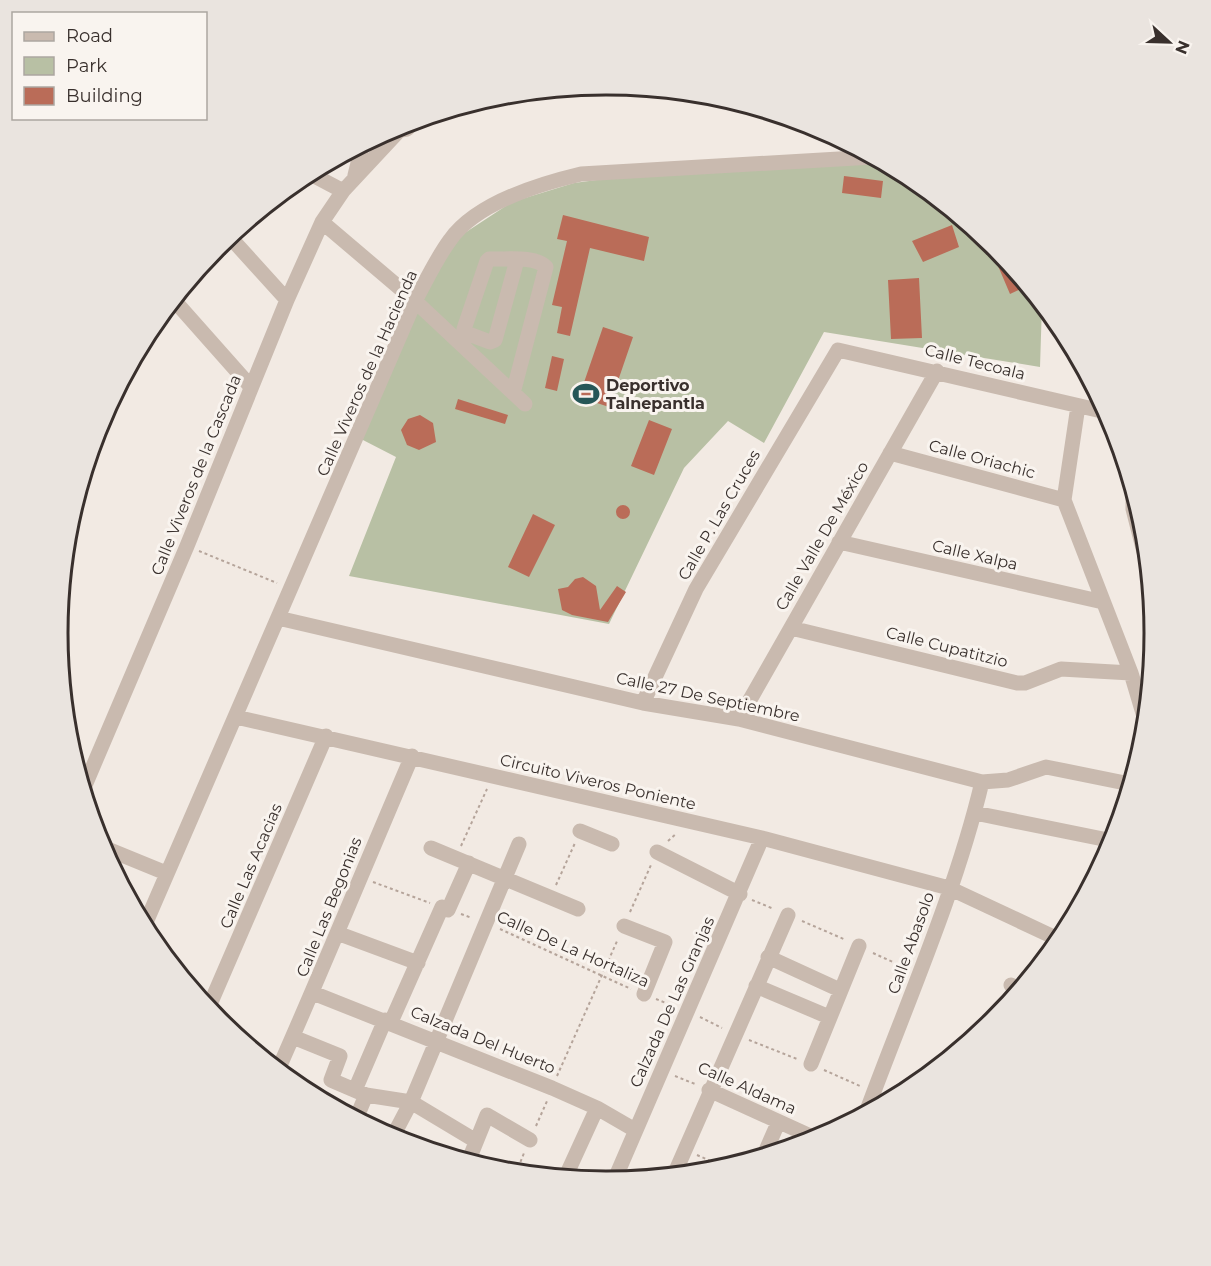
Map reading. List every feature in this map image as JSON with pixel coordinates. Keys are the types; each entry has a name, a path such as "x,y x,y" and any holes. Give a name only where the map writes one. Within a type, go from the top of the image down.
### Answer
{"street":[{"name":"Calle Viveros de la Cascada","path":"88,778 187,546 287,300 322,222 343,191 383,143"},
{"path":"354,180 360,154"},
{"name":"Calle Viveros de la Hacienda","path":"148,916 415,301 450,239 469,221 510,196 552,181 581,174 857,158"},
{"path":"319,178 343,191"},
{"path":"322,222 415,301 525,404"},
{"path":"236,243 287,300"},
{"path":"513,393 547,271 537,261 518,260 489,260 485,263 464,329 466,333 490,342 495,340 518,260"},
{"path":"179,305 251,387"},
{"name":"Calle Tecoala","path":"836,351 843,349 1095,410"},
{"name":"Calle P. Las Cruces","path":"643,703 696,589 836,351"},
{"name":"Calle Valle De México","path":"739,719 937,371"},
{"path":"1078,406 1064,500 1139,701"},
{"name":"Calle Oriachic","path":"890,453 1064,500"},
{"name":"Calle Xalpa","path":"839,542 1103,602"},
{"name":"Calle 27 De Septiembre","path":"278,618 643,703 739,719 982,782 1008,780 1046,766 1122,782"},
{"name":"Calle Cupatitzio","path":"790,628 1017,682 1025,683 1061,669 1131,674"},
{"name":"Circuito Viveros Poniente","path":"236,717 762,838 949,888 1050,936"},
{"name":"Calle Las Acacias","path":"212,1000 326,736"},
{"name":"Calle Las Begonias","path":"281,1062 313,993 412,756"},
{"name":"Calle Abasolo","path":"871,1101 949,888 975,813 982,782"},
{"path":"975,813 1103,839"},
{"path":"580,831 612,844"},
{"name":"Calzada De Las Granjas","path":"618,1171 740,894 762,838"},
{"path":"397,1129 411,1102 484,922 519,844"},
{"path":"431,848 578,909"},
{"path":"114,852 166,873"},
{"path":"657,852 740,894"},
{"path":"358,1110 361,1092 388,1021 445,909 462,860"},
{"path":"677,1166 788,915"},
{"path":"624,926 665,942 644,994"},
{"path":"337,933 418,963"},
{"path":"811,1064 859,946"},
{"path":"768,957 840,990"},
{"path":"756,986 829,1017"},
{"name":"Calzada Del Huerto","path":"313,993 552,1088 597,1108 635,1130"},
{"path":"292,1036 340,1056 331,1080 361,1092 411,1102 477,1141"},
{"name":"Calle Aldama","path":"709,1090 802,1133"},
{"path":"569,1170 597,1108"},
{"path":"471,1154 487,1115 530,1140"},
{"path":"768,1145 778,1124"}],"path":[{"path":"187,546 291,589"},
{"path":"462,860 493,775"},
{"path":"520,1164 657,852 689,822"},
{"path":"550,899 580,831"},
{"name":"Calle De La Hortaliza","path":"360,877 484,922 735,1034 874,1092"},
{"path":"740,894 788,915"},
{"name":"Calle Aldama","path":"662,1070 709,1090"},
{"path":"683,1149 710,1161"}],"green space":[{"name":"Deportivo Talnepantla","path":"868,164 933,206 986,253 1010,278 1042,318 1040,367 824,332 764,443 728,421 684,468 609,624 349,576 396,457 361,439 415,315 454,240 512,202 574,183 642,174"}],"building":[{"path":"844,176 883,181 881,198 842,193"},
{"path":"563,215 649,237 644,261 590,248 570,336 557,333 562,307 552,305 567,241 557,239"},
{"path":"952,225 959,247 923,262 912,241"},
{"path":"998,265 1019,290 1010,294"},
{"path":"919,278 922,338 891,339 888,280"},
{"path":"603,327 633,337 609,407 579,397"},
{"path":"552,356 564,359 557,391 545,388"},
{"path":"458,399 508,415 505,424 455,409"},
{"path":"420,415 433,423 436,442 419,450 407,445 401,430 408,419"},
{"path":"649,420 672,429 654,475 631,466"},
{"path":"620,505 626,505 630,512 626,519 620,519 616,515 616,509"},
{"path":"533,514 555,525 529,577 508,567"},
{"path":"583,577 596,586 600,610 617,586 626,592 608,622 572,615 562,610 558,589 568,587 575,579"}],"place":[{"name":"Deportivo Talnepantla","path":"586,394"}]}
